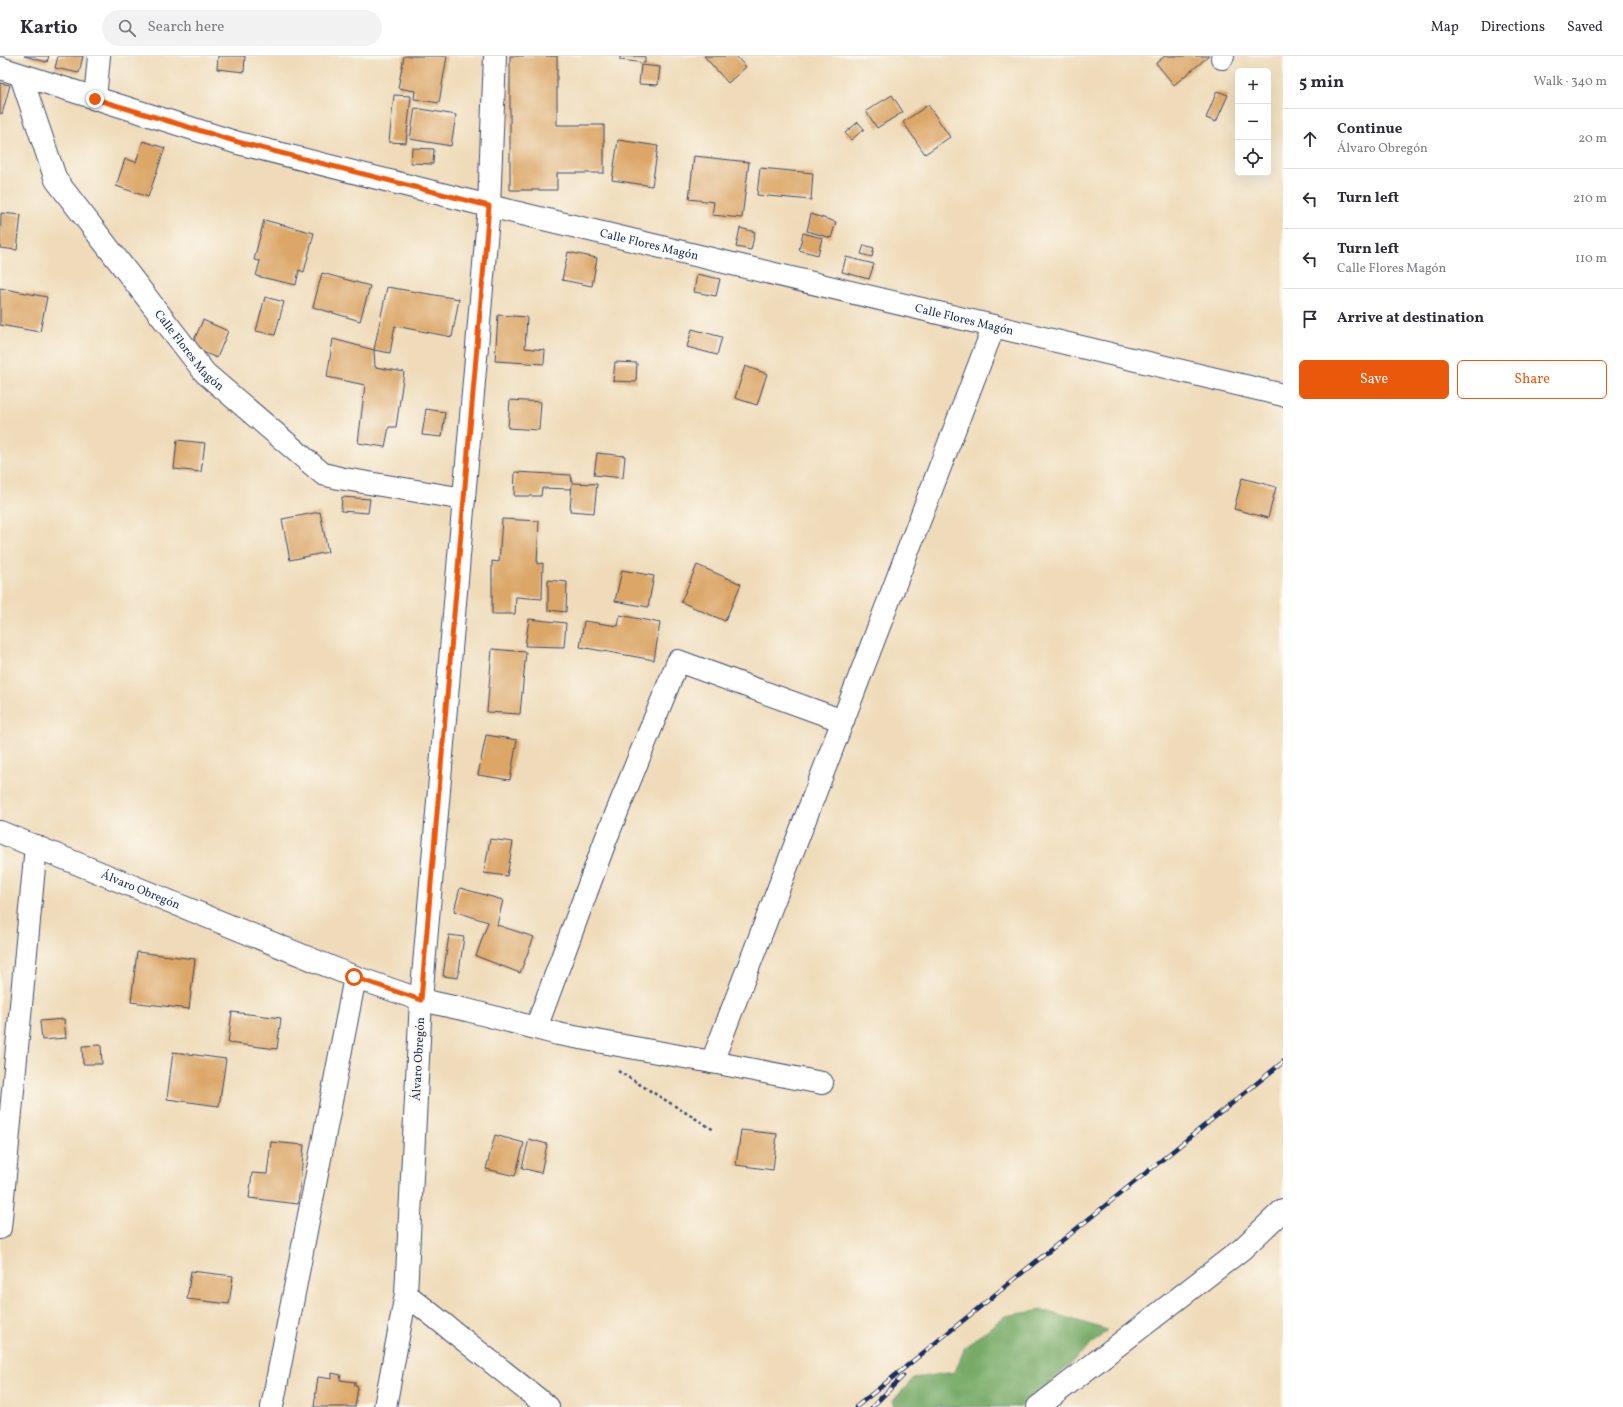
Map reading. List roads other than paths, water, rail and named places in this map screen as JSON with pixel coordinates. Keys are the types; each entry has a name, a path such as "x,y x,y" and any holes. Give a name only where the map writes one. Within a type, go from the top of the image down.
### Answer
{"street":[{"path":"95,99 99,56"},
{"path":"495,56 489,206 421,1000 566,1035 822,1083"},
{"name":"Calle Flores Magón","path":"0,68 20,76 238,142 489,206 1283,395"},
{"name":"Calle Flores Magón","path":"20,76 56,180 205,373 323,474 464,499"},
{"path":"712,1062 994,326"},
{"path":"536,1028 606,838 678,661 843,721"},
{"name":"Álvaro Obregón","path":"0,832 354,977 421,1000 406,1294 385,1407"},
{"path":"0,1228 36,846"},
{"path":"272,1407 354,977"},
{"path":"1038,1407 1242,1249 1283,1210"},
{"path":"406,1294 548,1407"}],"railway":[{"path":"856,1407 1283,1062"},
{"path":"872,1407 903,1376"}]}
